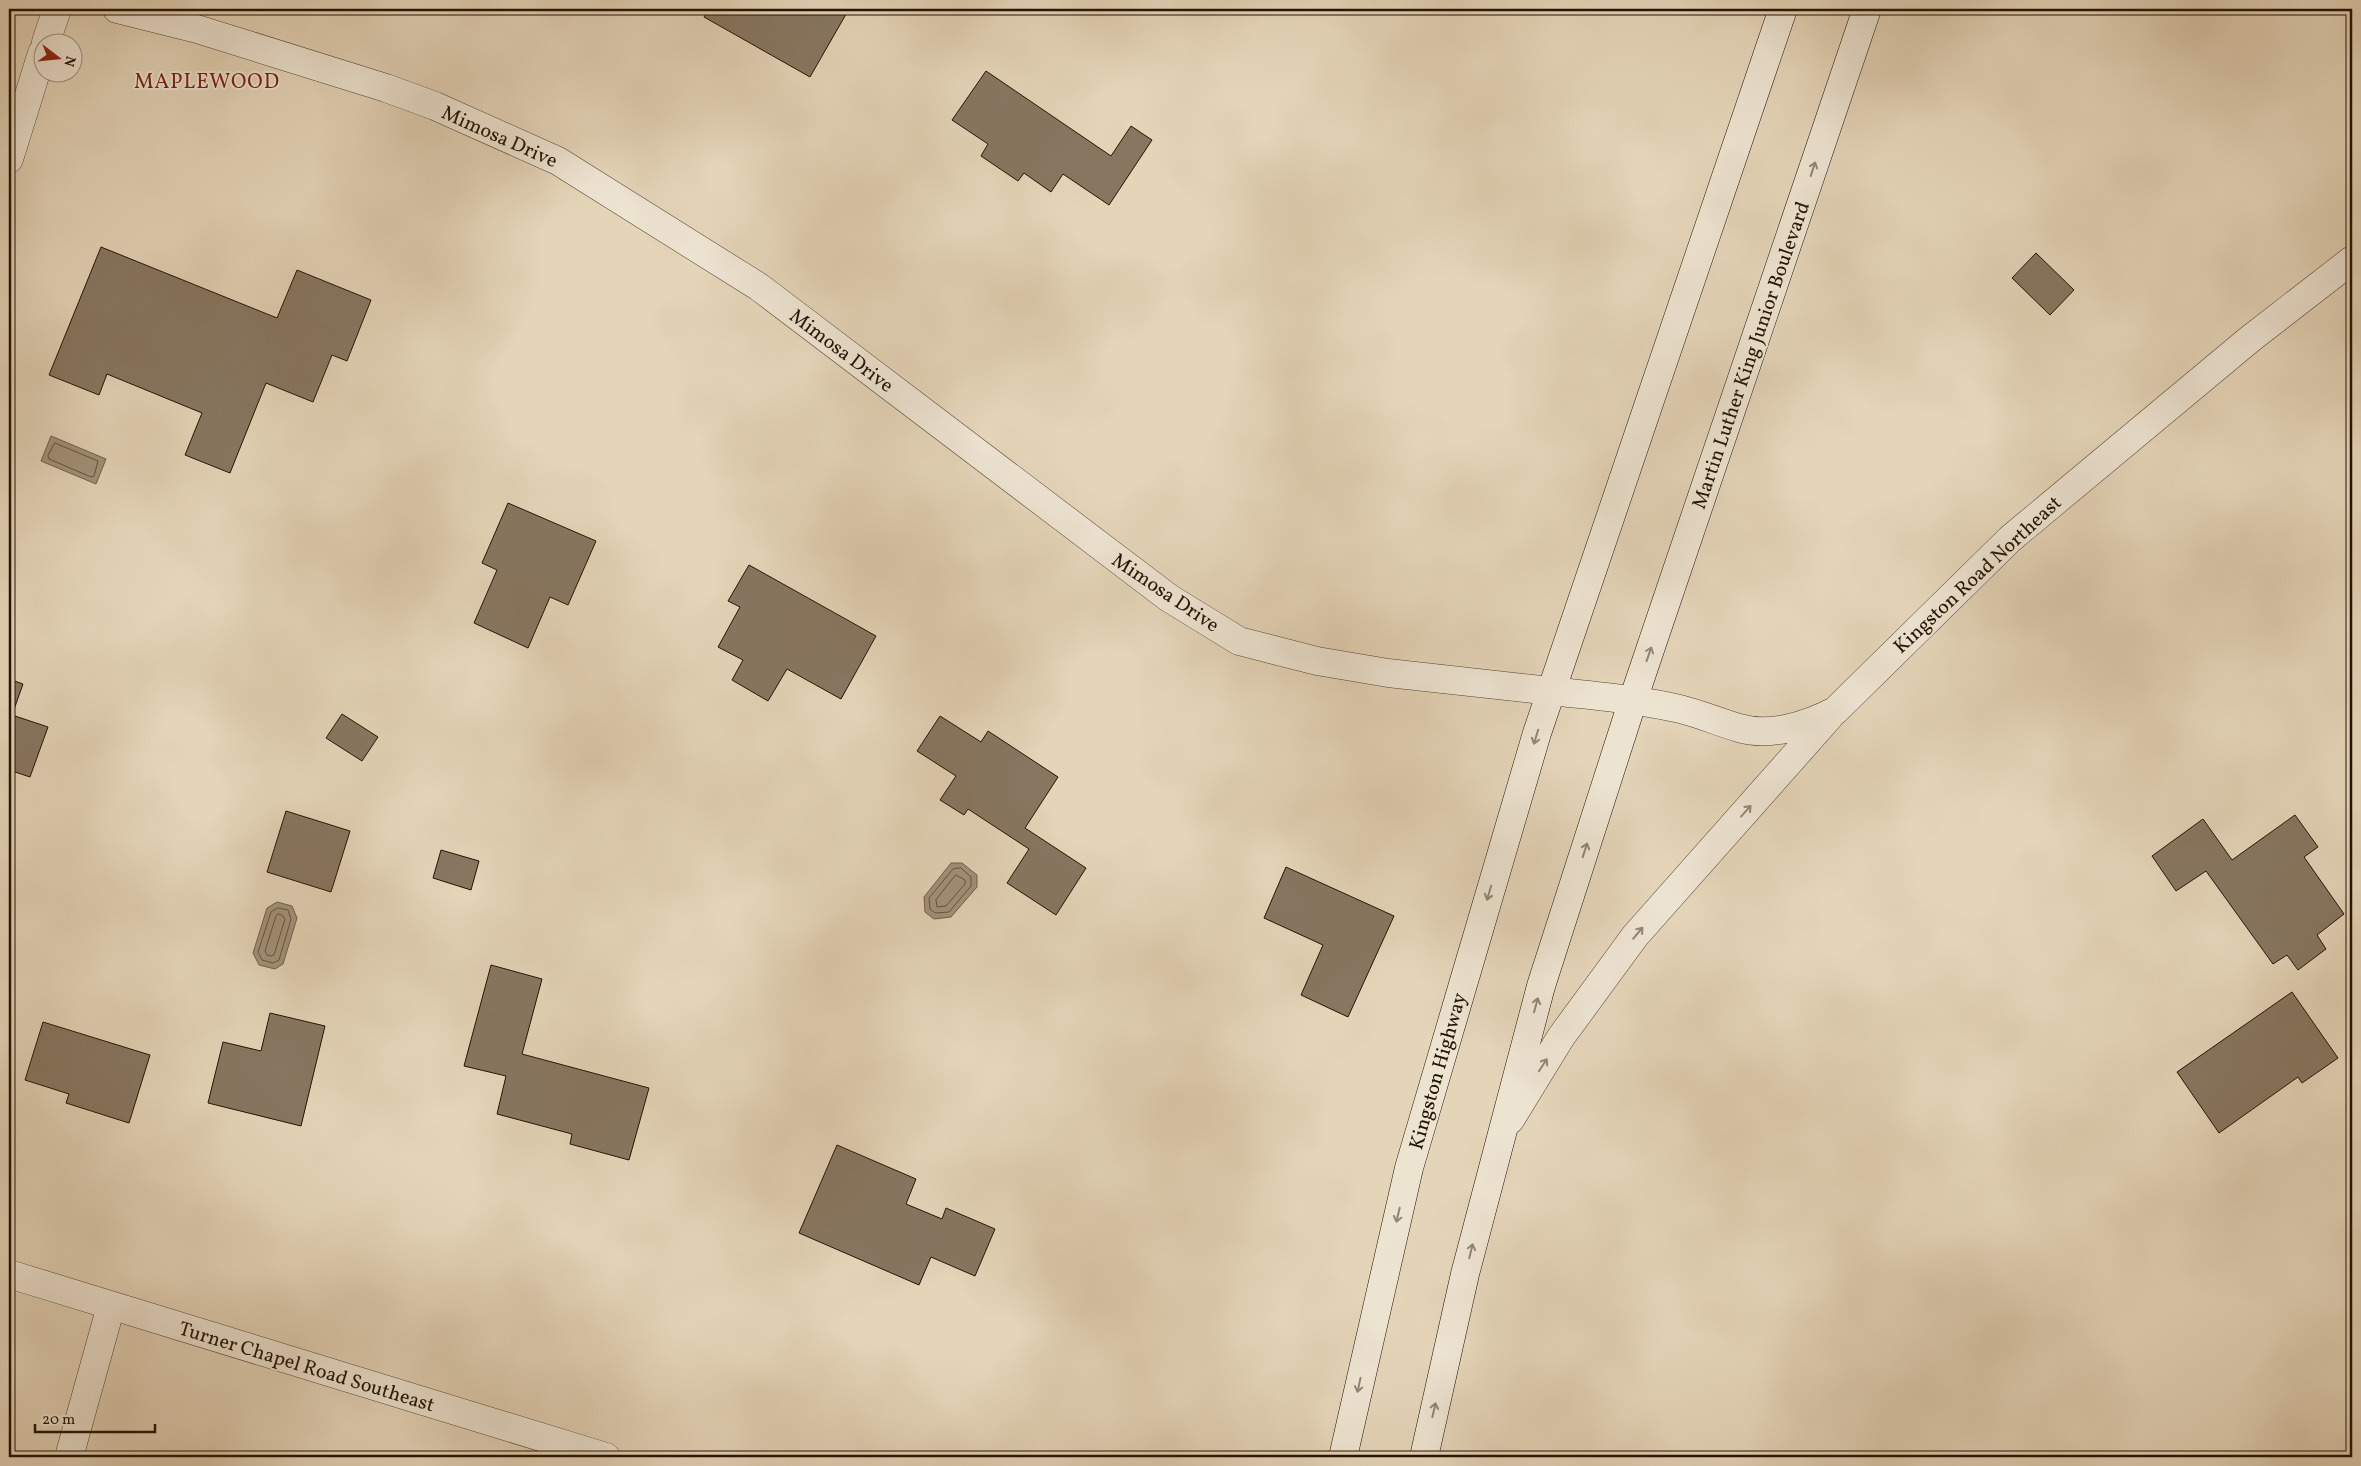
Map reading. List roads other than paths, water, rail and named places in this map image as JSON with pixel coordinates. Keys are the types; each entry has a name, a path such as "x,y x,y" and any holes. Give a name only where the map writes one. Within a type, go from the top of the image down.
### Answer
{"street":[{"path":"49,32 57,9"},
{"name":"Mimosa Drive","path":"117,9 197,29 386,88 435,106 558,161 759,287 1169,598 1239,641 1317,661 1388,673 1551,691"},
{"path":"1551,691 1783,9"},
{"name":"Martin Luther King Junior Boulevard","path":"1633,700 1867,9"},
{"path":"9,159 33,82"},
{"name":"Kingston Road Northeast","path":"1551,691 1633,700 1682,710 1741,729 1764,731 1807,724 1834,711 2010,539 2250,339 2352,260"},
{"name":"Kingston Highway","path":"1343,1457 1409,1168 1551,691"},
{"path":"1424,1457 1463,1283 1500,1137 1542,986 1633,700"},
{"path":"1500,1137 1531,1083 1561,1037 1635,936 1834,711"},
{"name":"Turner Chapel Road Southeast","path":"9,1274 606,1457"},
{"path":"69,1457 112,1306"}],"water":[{"path":"51,436 106,459 96,484 41,461"},
{"path":"951,863 962,863 977,875 977,887 951,917 934,919 925,912 924,897"},
{"path":"277,902 292,906 297,918 283,964 275,969 259,965 253,953 267,908"}],"district":[{"name":"MAPLEWOOD","path":"207,81"}]}
